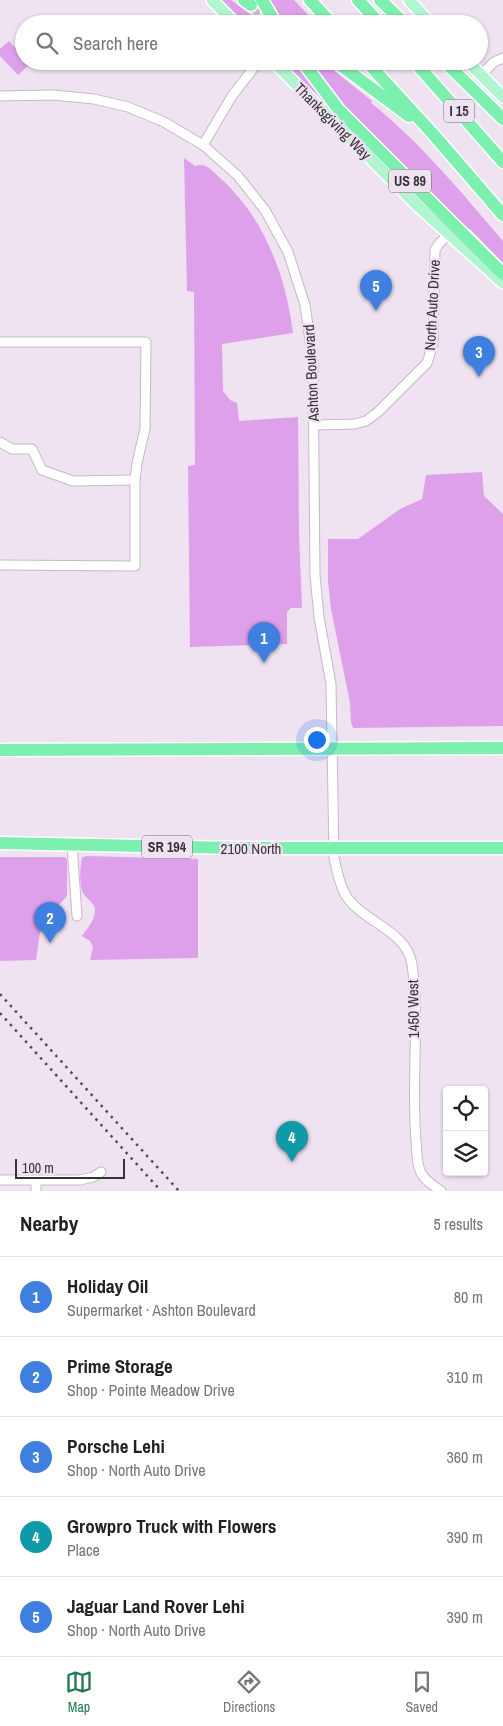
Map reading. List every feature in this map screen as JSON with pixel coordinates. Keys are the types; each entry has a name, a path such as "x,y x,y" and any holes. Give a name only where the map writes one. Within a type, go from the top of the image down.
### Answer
{"highway":[{"path":"310,0 324,15"},
{"path":"358,0 372,15"},
{"path":"380,0 396,15"},
{"path":"252,2 266,15"},
{"name":"US 89","path":"308,70 339,110 503,274"},
{"path":"347,70 433,134"},
{"name":"I 15","path":"374,70 503,215"},
{"name":"I 15","path":"422,70 503,162"},
{"path":"453,70 503,119"},
{"path":"0,750 503,748"},
{"name":"2100 North","path":"0,843 226,848 503,848"}],"main road":[{"path":"212,0 227,15"},
{"path":"409,0 423,15"},
{"name":"Thanksgiving Way","path":"282,70 448,234 503,283"},
{"path":"476,70 503,98"}],"street":[{"path":"488,68 494,62 503,58"},
{"path":"203,145 232,96 252,70"},
{"path":"481,75 486,70"},
{"name":"Ashton Boulevard","path":"0,96 76,96 128,107 164,122 203,145 228,166 246,185 269,216 288,252 301,288 310,333 313,361 316,590 331,684 334,848"},
{"name":"North Auto Drive","path":"314,425 355,424 366,421 378,412 427,363 433,344 435,250 448,234"},
{"path":"0,342 146,342 146,429 137,463 135,480 135,566 0,565"},
{"path":"0,442 12,449 32,449 42,470 73,481 135,480"},
{"path":"72,844 77,916"},
{"name":"1450 West","path":"334,848 334,858 339,879 346,895 364,915 385,928 400,942 411,962 414,986 415,1126 418,1165 427,1181 441,1191"},
{"path":"0,1180 86,1180 101,1172"},
{"path":"36,1180 36,1191"}],"shaded area":[{"path":"220,0 231,0 252,15 234,15"},
{"path":"266,0 294,0 308,15 279,15"},
{"path":"9,41 15,47 15,70 23,70 18,75 0,56 0,49"},
{"path":"290,70 301,70 330,111"},
{"path":"315,70 333,70 372,101 371,103 424,151 503,241 503,263 471,230 454,220 343,107"},
{"path":"184,158 195,166 206,166 211,170 249,211 261,229 270,249 285,290 290,312 293,333 222,344 223,391 230,400 237,403 239,421 298,417 302,608 291,608 287,612 287,644 190,647 188,466 195,465 194,292 187,291"},
{"path":"482,472 484,496 503,514 503,726 353,728 350,703 331,609 328,581 328,539 358,539 400,509 422,499 426,475"},
{"path":"86,856 198,859 198,958 90,960 93,947 90,941 82,936 92,922 95,912 93,904 83,893 81,885 81,862 82,858"},
{"path":"0,857 65,857 67,860 67,896 41,925 36,960 0,961"}],"tunnel":[{"path":"251,5 267,15"}],"railway":[{"path":"0,994 179,1191"},
{"path":"0,1013 161,1191"}],"place":[{"name":"Jaguar Land Rover Lehi","path":"376,311"},
{"name":"Porsche Lehi","path":"479,377"},
{"name":"Holiday Oil","path":"264,663"},
{"name":"Prime Storage","path":"50,943"},
{"name":"Growpro Truck with Flowers","path":"292,1162"}]}
